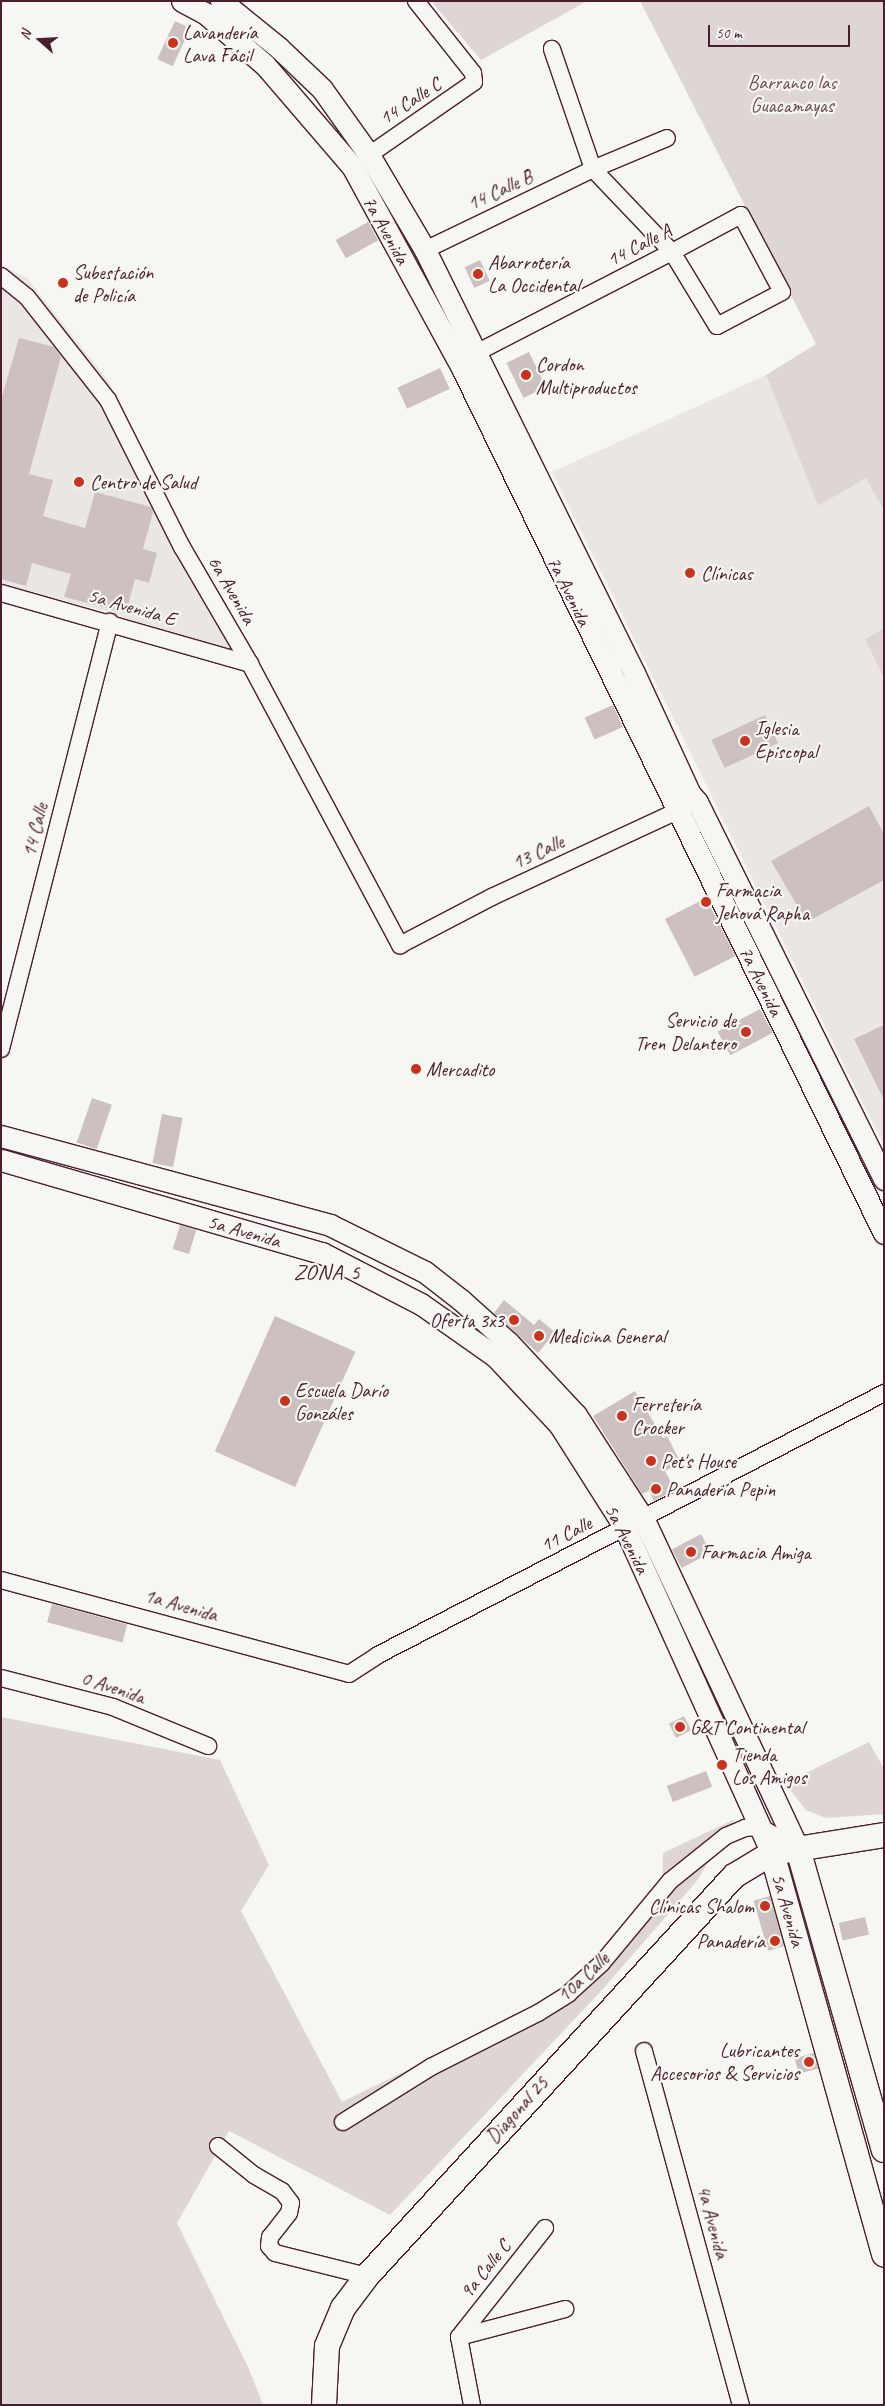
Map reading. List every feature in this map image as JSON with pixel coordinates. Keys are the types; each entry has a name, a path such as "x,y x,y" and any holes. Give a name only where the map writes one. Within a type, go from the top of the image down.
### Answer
{"main road":[{"path":"772,1853 884,1835"},
{"name":"5a Avenida","path":"798,1850 884,2150"},
{"name":"5a Avenida","path":"772,1853 884,2255"},
{"name":"Diagonal 25","path":"324,2405 327,2346 343,2308 367,2276 734,1876 772,1853"},
{"path":"837,2086 863,2079"}],"street":[{"name":"7a Avenida","path":"182,1 205,13 264,65 352,166 462,370 676,811 776,1009 811,1089 884,1234"},
{"name":"7a Avenida","path":"221,1 279,48 322,88 369,154 425,250 634,673 690,794 697,802 884,1179"},
{"name":"14 Calle C","path":"369,154 474,82 473,73 416,1"},
{"path":"552,48 593,169 672,252"},
{"name":"14 Calle B","path":"425,250 593,169 667,138"},
{"name":"14 Calle A","path":"476,354 741,216 782,292 717,326 672,252"},
{"name":"6a Avenida","path":"1,276 27,297 108,400 182,547 250,664 400,945"},
{"name":"5a Avenida E","path":"1,593 110,622 250,664"},
{"name":"14 Calle","path":"1,1049 110,622"},
{"name":"13 Calle","path":"400,945 697,802"},
{"path":"776,1009 795,1000"},
{"name":"5a Avenida","path":"1,1136 330,1225 425,1272 509,1343 576,1415 634,1523 798,1850"},
{"name":"5a Avenida","path":"1,1160 322,1253 421,1304 496,1358 559,1424 634,1523 772,1853"},
{"name":"11 Calle","path":"349,1674 378,1655 884,1393"},
{"name":"1a Avenida","path":"1,1580 349,1674"},
{"name":"0 Avenida","path":"1,1678 113,1707 208,1746"},
{"path":"760,1827 798,1850"},
{"name":"10a Calle","path":"343,2122 431,2067 562,1999 602,1963 661,1890 683,1870 726,1836 745,1828 760,1827"},
{"name":"4a Avenida","path":"644,2051 737,2404"},
{"path":"218,2146 254,2175 282,2191 291,2203 288,2213 270,2237 269,2246 275,2253 367,2276"},
{"name":"9a Calle C","path":"458,2337 545,2228"},
{"path":"472,2405 458,2337 565,2309"}],"shaded area":[{"name":"Centro de Salud","path":"1,265 27,278 108,380 245,662 112,613 1,584"},
{"path":"766,375 818,506 866,477 884,511 884,628 865,639 884,679 884,1146 552,472"}],"green space":[{"path":"431,1 587,1 481,60"},
{"name":"Barranco las Guacamayas","path":"640,1 884,1 884,511 866,478 818,506 766,375 816,344"},
{"path":"884,628 884,679 865,639"},
{"path":"1,1717 220,1760 269,1865 241,1911 342,2102 552,1999 662,1897 663,1853 735,1819 696,1882 602,1990 390,2215 229,2131 177,2223 249,2369 263,2405 1,2405"},
{"path":"869,1742 884,1769 884,1814 826,1818 806,1810 785,1783"}],"building":[{"name":"Lavandería Lava Fácil","path":"175,21 190,28 173,66 157,59"},
{"path":"368,222 378,240 346,258 336,240"},
{"name":"Abarrotería La Occidental","path":"480,260 490,281 474,288 465,267"},
{"path":"19,338 54,347 61,357 29,474 53,480 43,516 85,528 95,492 151,507 153,512 143,549 157,553 149,583 135,579 126,613 64,597 71,574 32,563 26,586 1,579 1,400"},
{"name":"Cordon Multiproductos","path":"529,352 546,387 524,398 507,363"},
{"path":"440,368 450,389 407,409 397,388"},
{"path":"613,705 623,727 594,740 585,718"},
{"name":"Iglesia Episcopal","path":"765,715 778,743 725,768 712,740"},
{"path":"869,806 884,834 884,880 807,922 771,861"},
{"path":"706,898 736,956 695,977 665,919"},
{"name":"Servicio de Tren Delantero","path":"760,1009 773,1033 730,1055 718,1032"},
{"path":"884,1025 884,1100 854,1039"},
{"path":"92,1098 112,1105 97,1149 77,1142"},
{"path":"162,1114 183,1118 173,1167 152,1163"},
{"path":"180,1225 196,1230 189,1254 173,1249"},
{"path":"504,1300 534,1325 539,1319 555,1332 538,1353 494,1313"},
{"name":"Escuela Darío Gonzáles","path":"275,1316 355,1352 295,1487 215,1451"},
{"path":"635,1391 663,1438 667,1436 681,1463 665,1471 675,1490 654,1501 649,1491 642,1494 593,1416"},
{"name":"Farmacia Amiga","path":"701,1534 711,1553 682,1568 672,1549"},
{"path":"52,1604 127,1624 122,1643 47,1622"},
{"name":"G&T Continental","path":"684,1716 691,1730 676,1738 669,1724"},
{"path":"706,1771 712,1787 673,1802 667,1786"},
{"path":"770,1896 784,1946 768,1951 754,1901"},
{"path":"865,1917 869,1935 843,1941 839,1923"},
{"name":"Lubricantes Accesorios & Servicios","path":"814,2053 818,2068 799,2074 795,2058"}],"place":[{"name":"Lavandería Lava Fácil","path":"173,43"},
{"name":"Abarrotería La Occidental","path":"478,274"},
{"name":"Subestación de Policía","path":"63,283"},
{"name":"Cordon Multiproductos","path":"526,375"},
{"name":"Centro de Salud","path":"79,482"},
{"name":"Clínicas","path":"690,573"},
{"name":"Iglesia Episcopal","path":"745,741"},
{"name":"Farmacia Jehová Rapha","path":"706,902"},
{"name":"Servicio de Tren Delantero","path":"746,1032"},
{"name":"Mercadito","path":"416,1069"},
{"name":"Oferta 3x3","path":"514,1320"},
{"name":"Medicina General","path":"539,1336"},
{"name":"Escuela Darío Gonzáles","path":"285,1401"},
{"name":"Ferretería Crocker","path":"622,1416"},
{"name":"Pet's House","path":"651,1461"},
{"name":"Panadería Pepin","path":"656,1489"},
{"name":"Farmacia Amiga","path":"691,1552"},
{"name":"G&T Continental","path":"680,1727"},
{"name":"Tienda Los Amigos","path":"722,1765"},
{"name":"Clínicas Shalom","path":"765,1906"},
{"name":"Panadería","path":"775,1941"},
{"name":"Lubricantes Accesorios & Servicios","path":"809,2062"}],"district":[{"name":"ZONA 5","path":"327,1273"}]}
